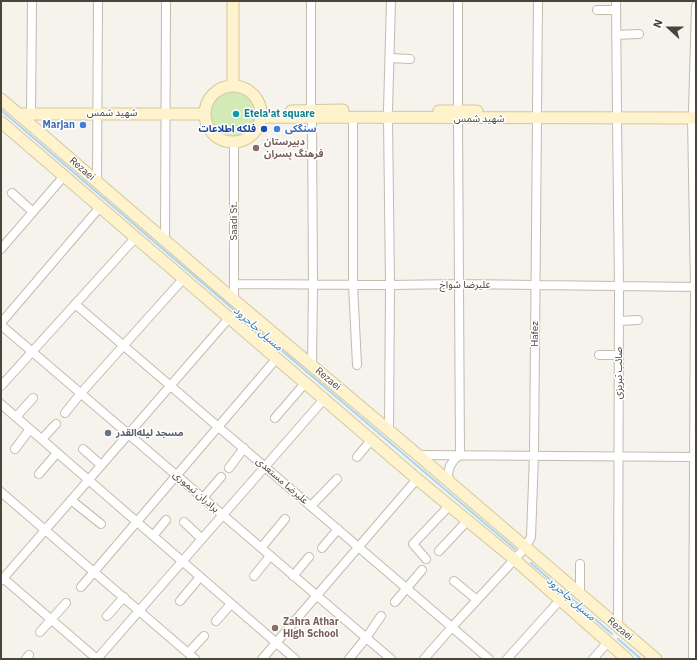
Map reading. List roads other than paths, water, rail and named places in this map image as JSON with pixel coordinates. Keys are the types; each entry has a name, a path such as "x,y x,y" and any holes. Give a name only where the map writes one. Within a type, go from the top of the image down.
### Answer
{"main road":[{"path":"233,1 233,85"},
{"path":"233,85 242,86 250,90 256,97 262,114 256,130 250,136 242,141 234,142 225,141 213,134 206,123 205,114 206,105 213,94 224,86 233,85"},
{"name":"Rezaei","path":"1,99 234,300 656,659"},
{"name":"شهید شمس","path":"19,114 205,114"},
{"name":"شهید شمس","path":"262,114 694,115"},
{"name":"شهید شمس","path":"312,114 353,118 388,114"},
{"name":"Rezaei","path":"1,122 417,478 514,559 627,659"}],"street":[{"path":"32,1 32,114"},
{"path":"97,182 98,1"},
{"path":"165,240 166,1"},
{"path":"311,1 313,285 312,365"},
{"path":"389,431 390,285 388,114 391,1"},
{"path":"458,1 460,455"},
{"name":"Hafez","path":"526,548 531,537 534,455 538,1"},
{"name":"صائب تبریزی","path":"616,1 619,287 618,627"},
{"path":"693,659 696,287 694,115 696,6"},
{"path":"597,10 616,10"},
{"path":"616,35 638,34"},
{"path":"390,58 410,59"},
{"path":"353,118 353,284 357,365"},
{"name":"Saadi St.","path":"234,142 234,300"},
{"path":"1,249 64,176"},
{"path":"12,193 33,212"},
{"path":"1,324 100,207"},
{"path":"1,386 136,237"},
{"path":"65,413 81,393 184,278"},
{"name":"علیرضا شواخ","path":"234,284 459,284 696,287"},
{"name":"علیرضا مستعدی","path":"75,304 489,659"},
{"path":"230,317 2,579 97,659 325,398"},
{"path":"619,321 638,320"},
{"name":"برادران تیموری","path":"1,324 176,476 391,659"},
{"path":"599,355 619,355"},
{"path":"81,587 277,358"},
{"path":"275,418 306,382"},
{"path":"16,417 33,398"},
{"path":"1,404 295,659"},
{"path":"42,440 56,424"},
{"path":"15,449 30,430"},
{"path":"357,457 372,439"},
{"path":"229,468 244,448"},
{"path":"83,449 101,465"},
{"path":"39,474 56,453"},
{"path":"418,455 695,457"},
{"path":"449,482 448,474 450,466 460,455"},
{"path":"202,498 221,477"},
{"path":"262,659 417,478"},
{"path":"311,506 337,479"},
{"path":"1,492 196,659"},
{"path":"71,500 101,524"},
{"path":"426,559 413,544 450,505"},
{"path":"261,548 285,519"},
{"path":"153,536 166,520"},
{"path":"440,551 468,520"},
{"path":"184,522 202,539"},
{"path":"322,548 338,529"},
{"path":"424,659 514,559 526,548"},
{"path":"254,576 270,556"},
{"path":"293,576 309,557"},
{"path":"580,564 580,594"},
{"path":"395,602 422,570"},
{"path":"180,601 200,577"},
{"path":"454,581 477,600"},
{"path":"107,616 124,597"},
{"path":"507,659 560,600"},
{"path":"40,632 66,603"},
{"path":"216,621 231,604"},
{"path":"349,659 366,638 380,616"},
{"path":"188,653 204,636"},
{"path":"594,659 608,642"}],"waterway":[{"name":"مسیل جاجرود","path":"1,110 515,549"},
{"name":"مسیل جاجرود","path":"531,563 612,634"},
{"name":"مسیل جاجرود","path":"618,639 641,659"}],"place":[{"name":"Etela'at square","path":"236,114"},
{"name":"Marjan","path":"83,125"},
{"name":"فلکه اطلاعات","path":"264,129"},
{"name":"سنگکی","path":"277,129"},
{"name":"دبیرستان فرهنگ پسران","path":"256,148"},
{"name":"مسجد لیله‌القدر","path":"108,433"},
{"name":"Zahra Athar High School","path":"275,628"}]}
